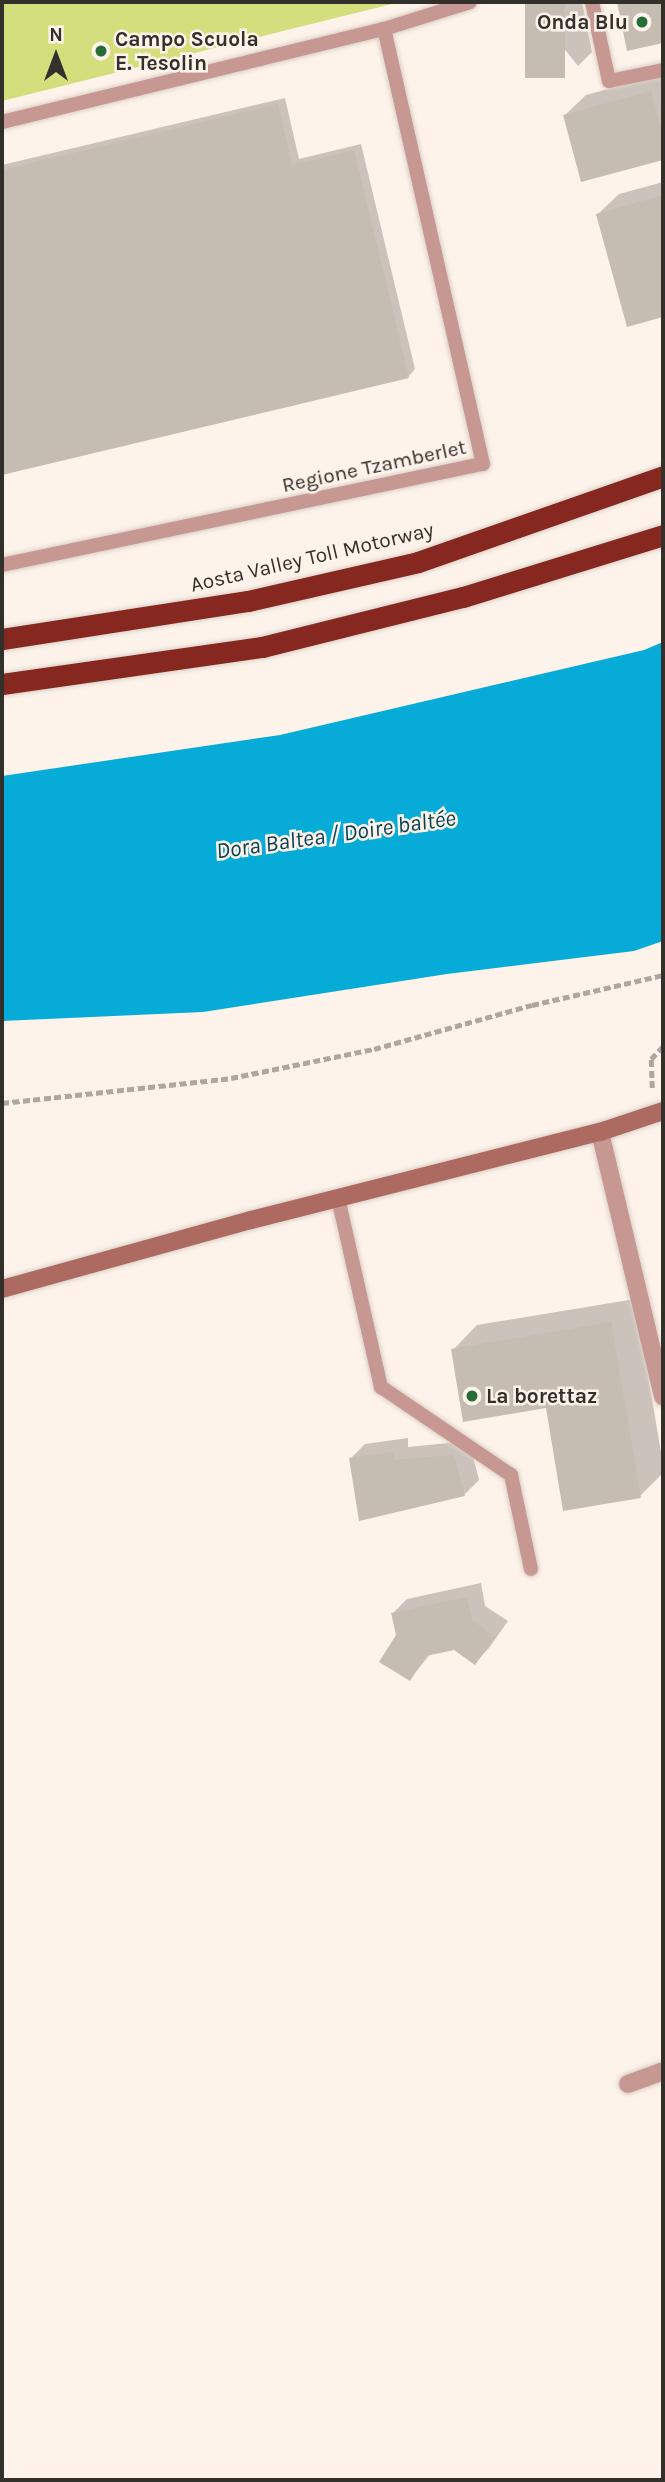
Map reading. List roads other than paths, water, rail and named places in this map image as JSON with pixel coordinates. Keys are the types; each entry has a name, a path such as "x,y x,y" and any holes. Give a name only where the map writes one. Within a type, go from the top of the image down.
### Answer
{"highway":[{"name":"Aosta Valley Toll Motorway","path":"2,639 248,601 418,562 663,476"},
{"path":"2,684 262,648 463,597 663,535"}],"main road":[{"path":"2,1289 338,1198 600,1132 663,1111"}],"street":[{"path":"600,1132 663,1397"},
{"path":"628,2084 663,2071"}],"lane":[{"path":"2,122 384,29 470,2"},
{"path":"592,2 609,81 663,70"},
{"name":"Regione Tzamberlet","path":"2,565 483,464 384,29"},
{"path":"338,1198 381,1387 511,1475 531,1569"}],"water":[{"name":"Dora Baltea / Doire baltée","path":"663,642 663,941 634,951 447,974 203,1012 2,1021 2,776 280,735 644,650"}],"place":[{"name":"Onda Blu","path":"642,22"},
{"name":"Campo Scuola E. Tesolin","path":"101,51"},
{"name":"La borettaz","path":"472,1396"}]}
